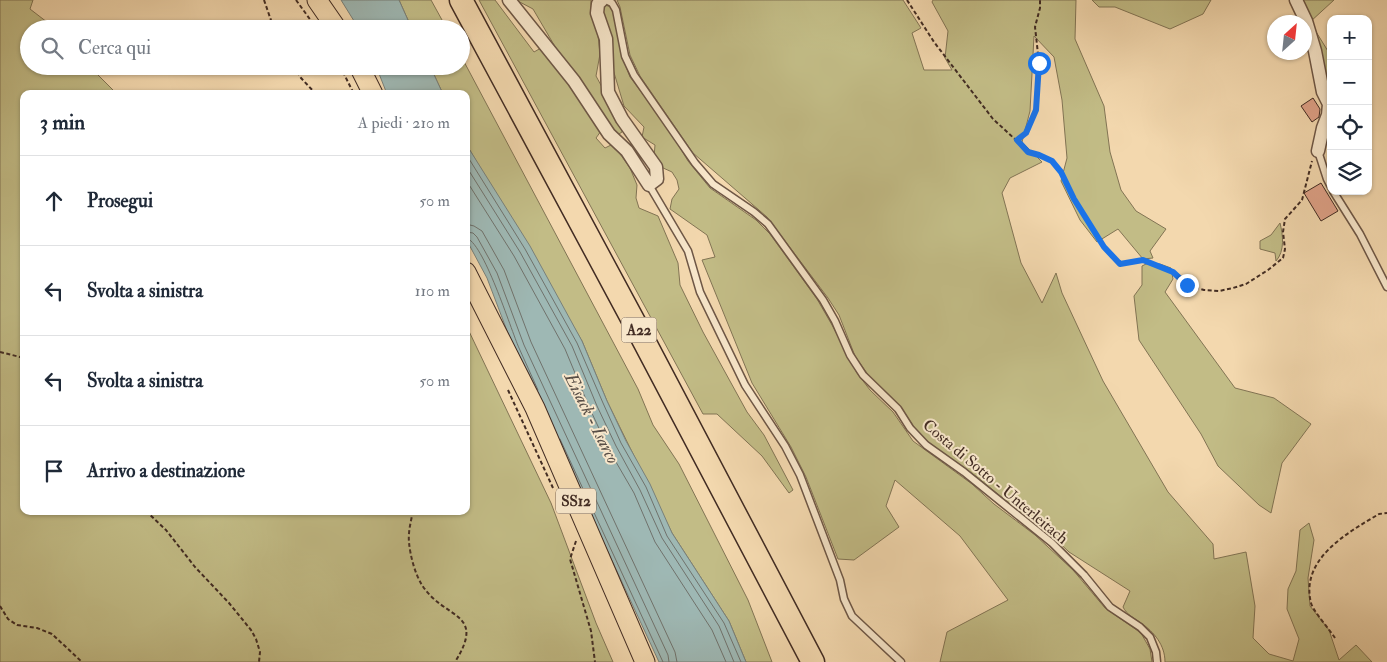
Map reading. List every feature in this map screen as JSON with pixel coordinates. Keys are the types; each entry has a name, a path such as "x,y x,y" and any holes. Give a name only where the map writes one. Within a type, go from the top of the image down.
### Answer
{"highway":[{"name":"A22","path":"446,0 457,20"},
{"name":"A22","path":"461,0 634,322 813,662"},
{"name":"A22","path":"470,45 799,662"}],"main road":[{"path":"317,0 331,20"},
{"path":"364,75 371,90"},
{"name":"SS12","path":"470,280 535,408 645,662"}],"street":[{"path":"509,0 574,82 609,134 627,151 649,185 657,179 656,167 622,119 608,92 606,40 597,13 598,4 604,0"},
{"path":"1296,0 1306,21 1313,43 1323,92 1329,104 1328,116 1318,150"}],"lane":[{"name":"Costa di Sotto - Unterleitach","path":"604,0 612,3 616,10 626,56 634,75 695,163 713,184 768,224 822,300 835,321 850,355 863,375 898,409 910,428 926,445 964,472 1052,543 1084,575 1110,607 1140,627 1150,637 1156,652 1157,662"},
{"path":"1318,150 1327,180"},
{"path":"649,185 688,251 700,292 745,385 785,446 800,475 840,580 844,599 852,616 901,662"},
{"path":"1336,195 1360,234 1387,287"}],"path":[{"path":"264,0 271,20"},
{"path":"296,0 310,20"},
{"path":"907,0 934,42 993,119 1028,152 1052,161 1061,172 1074,199 1104,247 1120,264 1143,260 1173,272 1187,285 1204,290 1219,291 1246,284 1283,258 1285,249 1283,232 1285,219 1302,200 1311,163 1318,150"},
{"path":"1017,140 1026,133 1036,110 1039,63 1034,26 1040,8 1040,0"},
{"path":"299,75 312,90"},
{"path":"344,75 352,90"},
{"path":"0,352 20,357"},
{"path":"509,390 554,490"},
{"path":"1335,638 1311,604 1311,574 1331,547 1379,514 1387,513"},
{"path":"150,515 166,530 195,567 229,603 250,630 256,639 260,652 259,662"},
{"path":"412,515 409,540 413,563 422,585 446,610 458,616 467,628 468,638 455,662"},
{"path":"576,541 570,559 591,631 595,662"},
{"path":"0,606 8,619 17,625 37,628 52,634 82,662"}],"shaded area":[{"path":"0,0 33,0 30,9 44,20 20,20 20,75 98,75 113,90 20,90 20,515 470,515 470,333 551,503 596,623 613,662 0,662"},
{"path":"399,0 431,0 442,20 408,20"},
{"path":"479,0 495,0 534,52 541,48 561,71 601,131 596,138 605,148 613,144 630,168 637,185 636,198 639,208 658,216 678,263 680,285 703,332 747,412 764,435 793,490 789,493 762,456 717,414 703,414"},
{"path":"516,0 591,0 591,9 597,25 600,54 596,76 623,126 622,132 619,134 611,126 583,84 557,50 533,9"},
{"path":"617,0 903,0 921,28 912,33 924,70 952,70 945,58 948,31 932,2 933,0 1076,0 1075,39 1104,106 1110,152 1121,190 1136,211 1166,229 1150,251 1153,258 1143,259 1118,229 1097,242 1080,220 1061,181 1067,158 1062,100 1054,57 1034,36 1030,111 1022,142 1042,162 1010,178 1002,193 1021,263 1042,303 1056,273 1062,293 1103,381 1168,492 1213,544 1214,559 1246,552 1255,606 1253,638 1269,654 1293,661 1299,639 1287,609 1288,589 1296,571 1300,530 1309,523 1314,540 1308,578 1310,606 1329,630 1339,660 1356,645 1372,662 1165,662 1161,645 1154,635 1128,614 1123,607 1130,591 1069,552 1036,521 1030,520 977,477 929,443 914,427 900,406 879,388 869,376 855,356 839,315 767,217 693,153 640,76 630,55"},
{"path":"1092,0 1211,0 1203,14 1170,29 1115,7 1099,7"},
{"path":"1300,0 1334,0 1312,20 1312,15 1304,15"},
{"path":"605,5 611,7 614,13 622,56 630,77 668,128 688,161 710,188 756,220 770,234 817,299 857,373 870,390 893,412 913,441 972,484 994,504 1035,535 1073,570 1105,608 1141,633 1150,649 1152,662 940,662 947,632 1008,600 960,536 895,480 886,506 899,527 854,560 838,559 806,477 791,447 752,383 702,260 715,257 707,235 670,209 672,199 679,189 677,180 672,172 661,167 654,157 655,145 642,137 644,127 624,106 612,66 601,11"},
{"path":"1312,25 1327,50 1327,82 1324,86 1312,43"},
{"path":"470,73 638,389 653,425 679,464 748,600 772,662 746,662 729,621 672,533 607,401 582,341 470,151 470,90 441,90 434,75 470,75"},
{"path":"1280,223 1282,248 1276,261 1275,253 1260,249 1260,241 1271,235"},
{"path":"1146,264 1160,264 1171,268 1173,279 1165,292 1235,388 1274,398 1311,424 1282,463 1271,513 1259,505 1218,466 1201,434 1139,340 1134,296 1142,285 1142,266"}],"water":[{"path":"341,0 399,0 408,20 353,20"},
{"path":"380,75 434,75 441,90 385,90"},
{"name":"Eisack - Isarco","path":"470,150 530,246 582,341 607,401 626,441 650,484 672,533 729,621 746,662 659,662 514,349 487,278 470,246"}],"building":[{"path":"1313,98 1320,109 1319,117 1312,122 1301,106"},
{"path":"1321,183 1338,211 1321,221 1304,193"}],"route":[{"path":"1039,63 1036,110 1026,133 1017,140 1028,152 1052,161 1061,172 1074,199 1104,247 1120,264 1143,260 1173,272 1187,285"}]}
